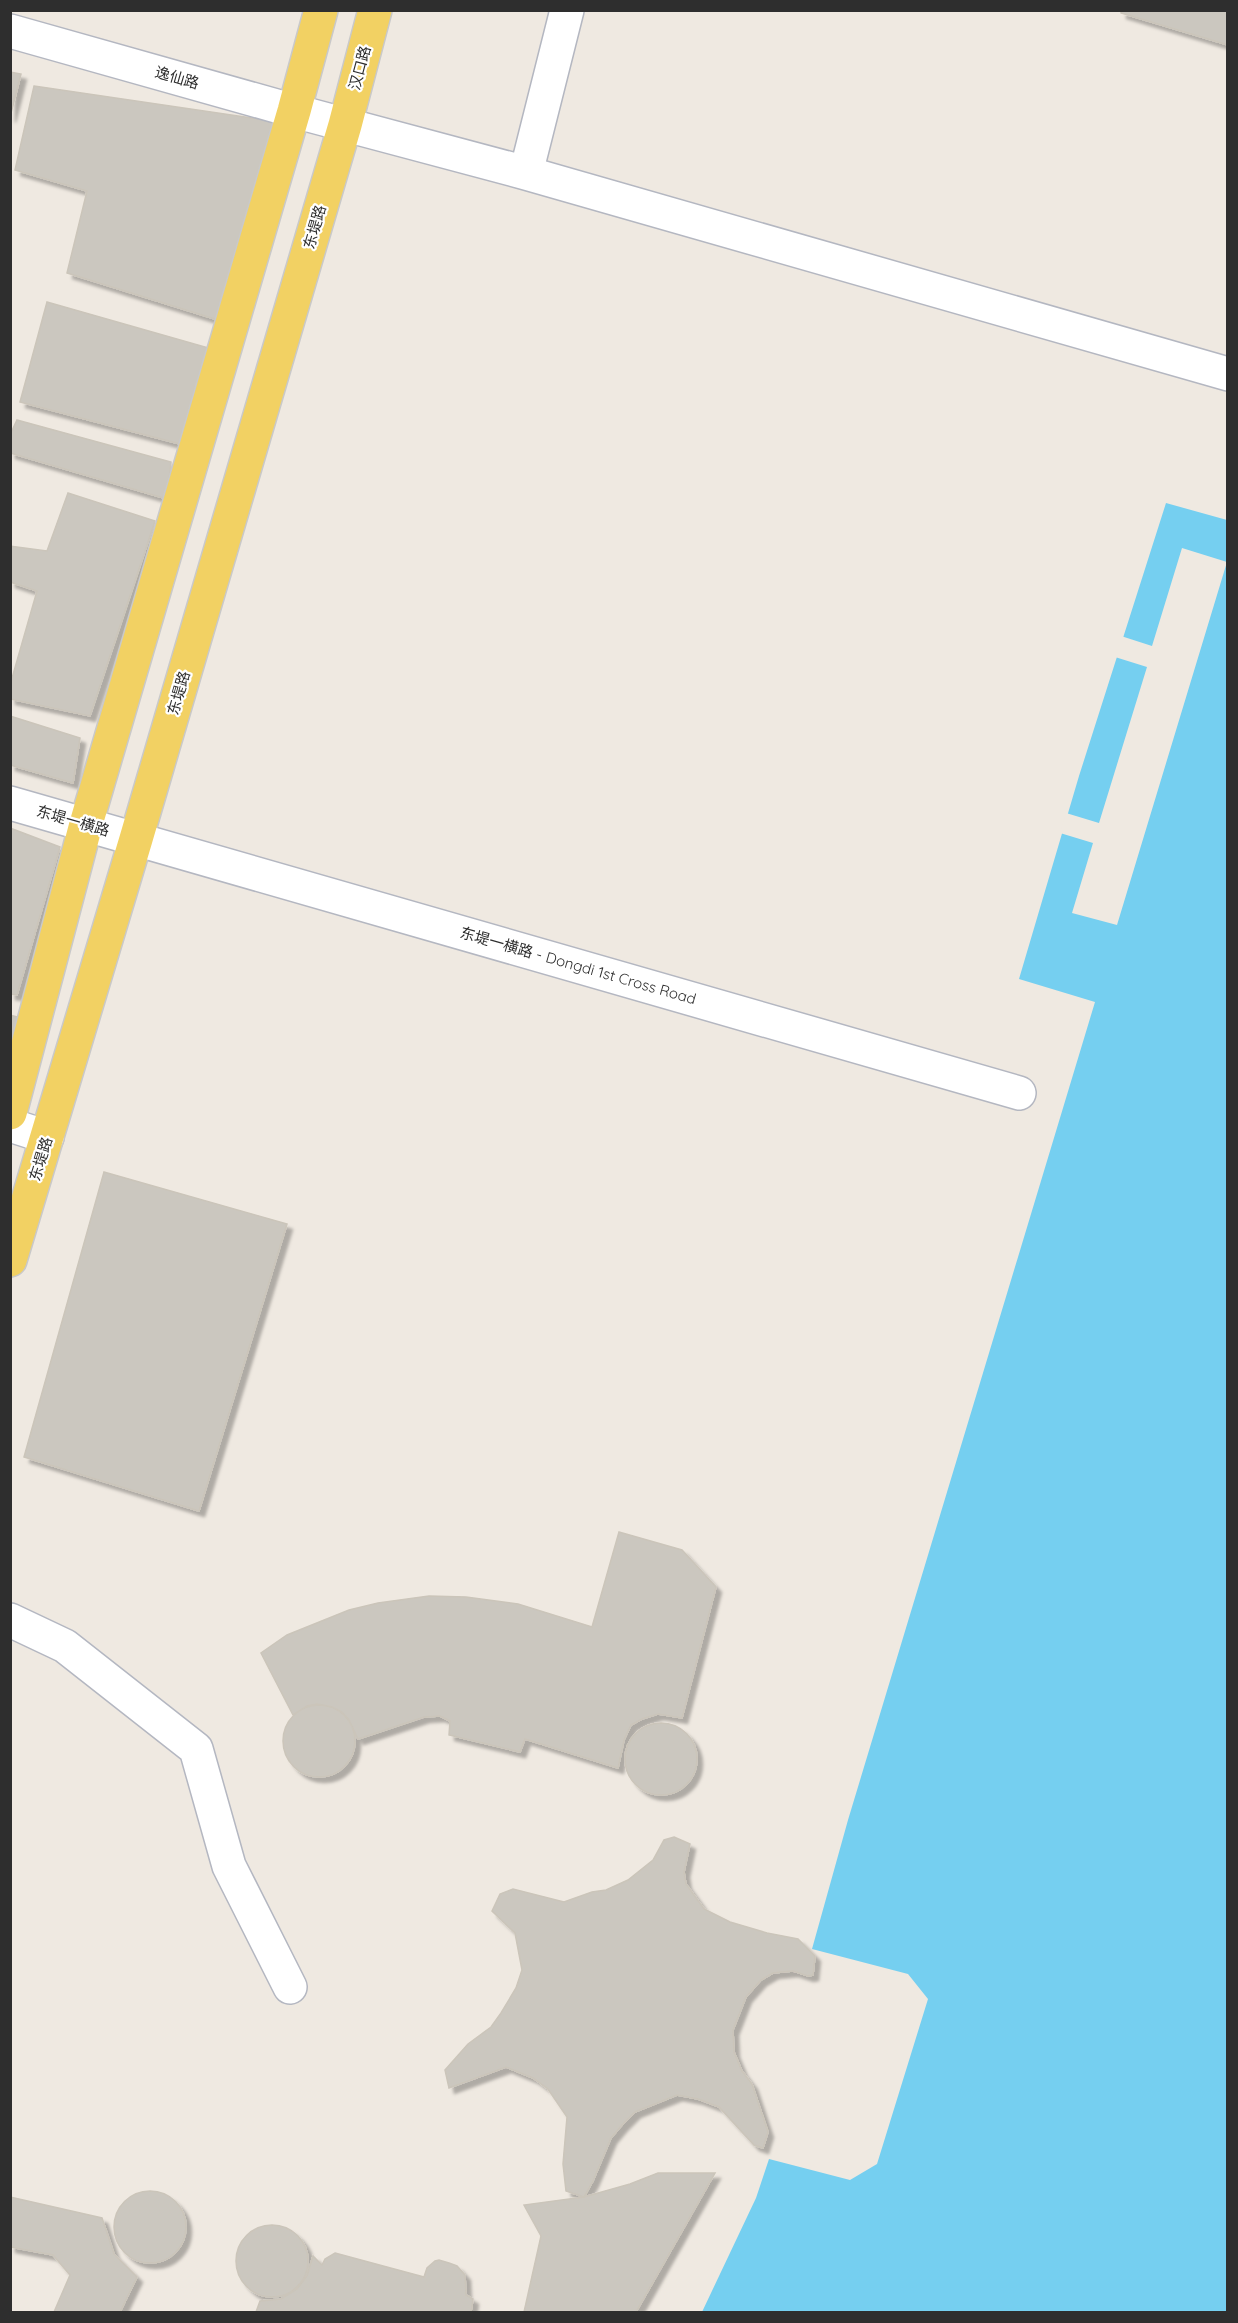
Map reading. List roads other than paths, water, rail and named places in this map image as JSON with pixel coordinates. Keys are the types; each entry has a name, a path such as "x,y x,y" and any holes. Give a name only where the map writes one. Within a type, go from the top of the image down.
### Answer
{"main road":[{"path":"10,1113 86,824 294,111 321,10"},
{"name":"汉口路","path":"345,125 375,10"},
{"name":"东堤路","path":"10,1260 345,125"}],"street":[{"path":"526,173 567,10"},
{"name":"逸仙路","path":"10,31 526,173 1227,374"},
{"name":"东堤一横路","path":"10,803 136,839"},
{"name":"东堤一横路 - Dongdi 1st Cross Road","path":"136,839 1019,1093"},
{"path":"10,1125 47,1137"},
{"path":"10,1620 65,1646 196,1749 230,1866 290,1987"}],"water":[{"path":"1166,503 1227,520 1227,2312 702,2312 756,2198 769,2159 850,2180 877,2164 928,1999 908,1974 812,1949 848,1820 1095,1002 1019,979 1079,776"}]}
